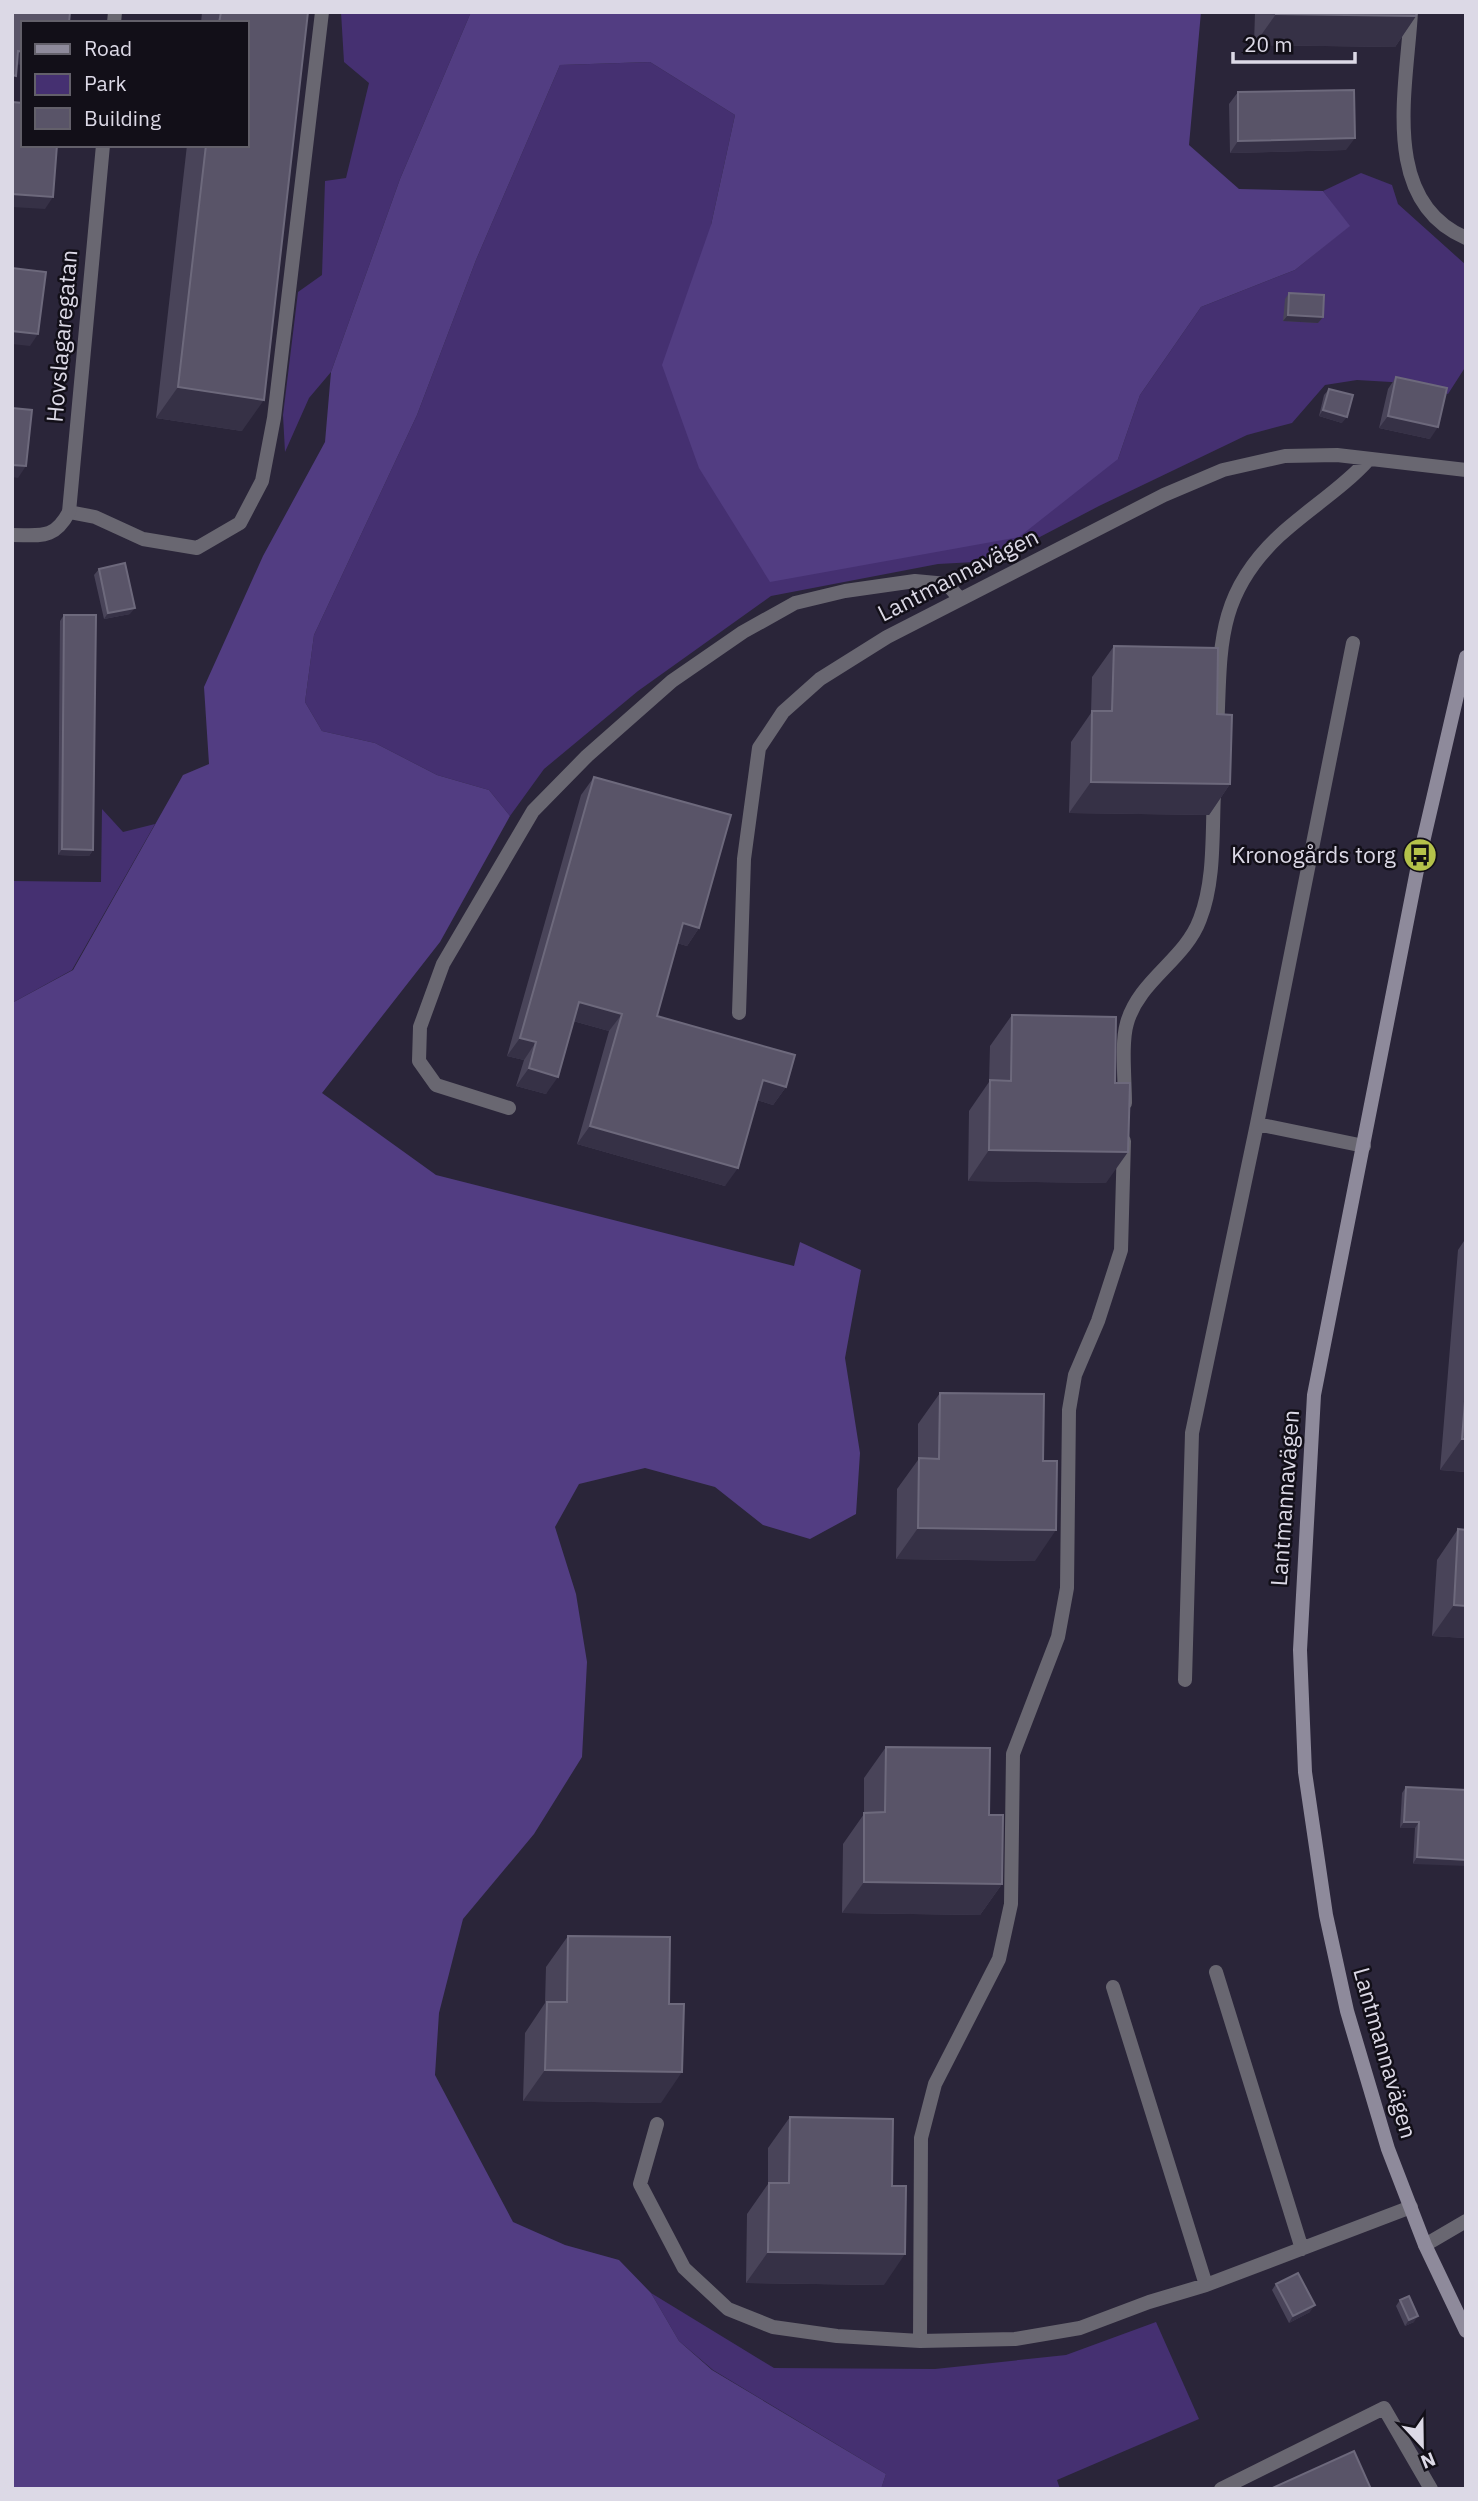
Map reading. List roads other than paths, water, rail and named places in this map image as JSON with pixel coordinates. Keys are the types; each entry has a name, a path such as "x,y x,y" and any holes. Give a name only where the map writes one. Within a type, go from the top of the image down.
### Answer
{"street":[{"path":"69,512 95,517 143,539 197,548 240,523 262,481 274,418 322,12"},
{"path":"1411,12 1404,145 1409,176 1432,217 1452,232 1466,238"},
{"name":"Hovslagaregatan","path":"12,535 47,535 60,529 69,512 103,147"},
{"name":"Lantmannavägen","path":"739,1013 744,859 759,748 783,712 820,679 887,637 960,599 1164,495 1223,470 1285,456 1338,456 1466,470"},
{"path":"1216,751 1222,630 1236,587 1280,535 1328,500 1369,460"},
{"path":"509,1108 436,1085 419,1061 420,1027 443,964 533,811 587,756 672,681 743,632 795,603 845,591 915,581 947,584 960,599"},
{"path":"1185,1681 1192,1433 1353,643"},
{"name":"Lantmannavägen","path":"1466,657 1420,855 1314,1395 1300,1650 1306,1772 1326,1914 1347,2011 1388,2149 1425,2245 1466,2331"},
{"path":"920,2341 921,2138 935,2084 999,1959 1011,1904 1013,1754 1058,1637 1067,1588 1069,1410 1074,1375 1098,1321 1121,1250 1127,1023 1142,993 1186,947 1201,918 1210,873 1214,779"},
{"path":"1257,1124 1364,1146"},
{"path":"1216,1972 1302,2249"},
{"path":"1113,1987 1206,2285"},
{"path":"657,2124 640,2184 684,2269 728,2308 772,2327 837,2336 920,2341 1015,2339 1080,2328 1149,2302 1206,2285 1411,2207"},
{"path":"1425,2245 1466,2221"},
{"path":"1221,2489 1384,2408 1431,2489"}],"place":[{"name":"Kronogårds torg","path":"1420,855"}]}
